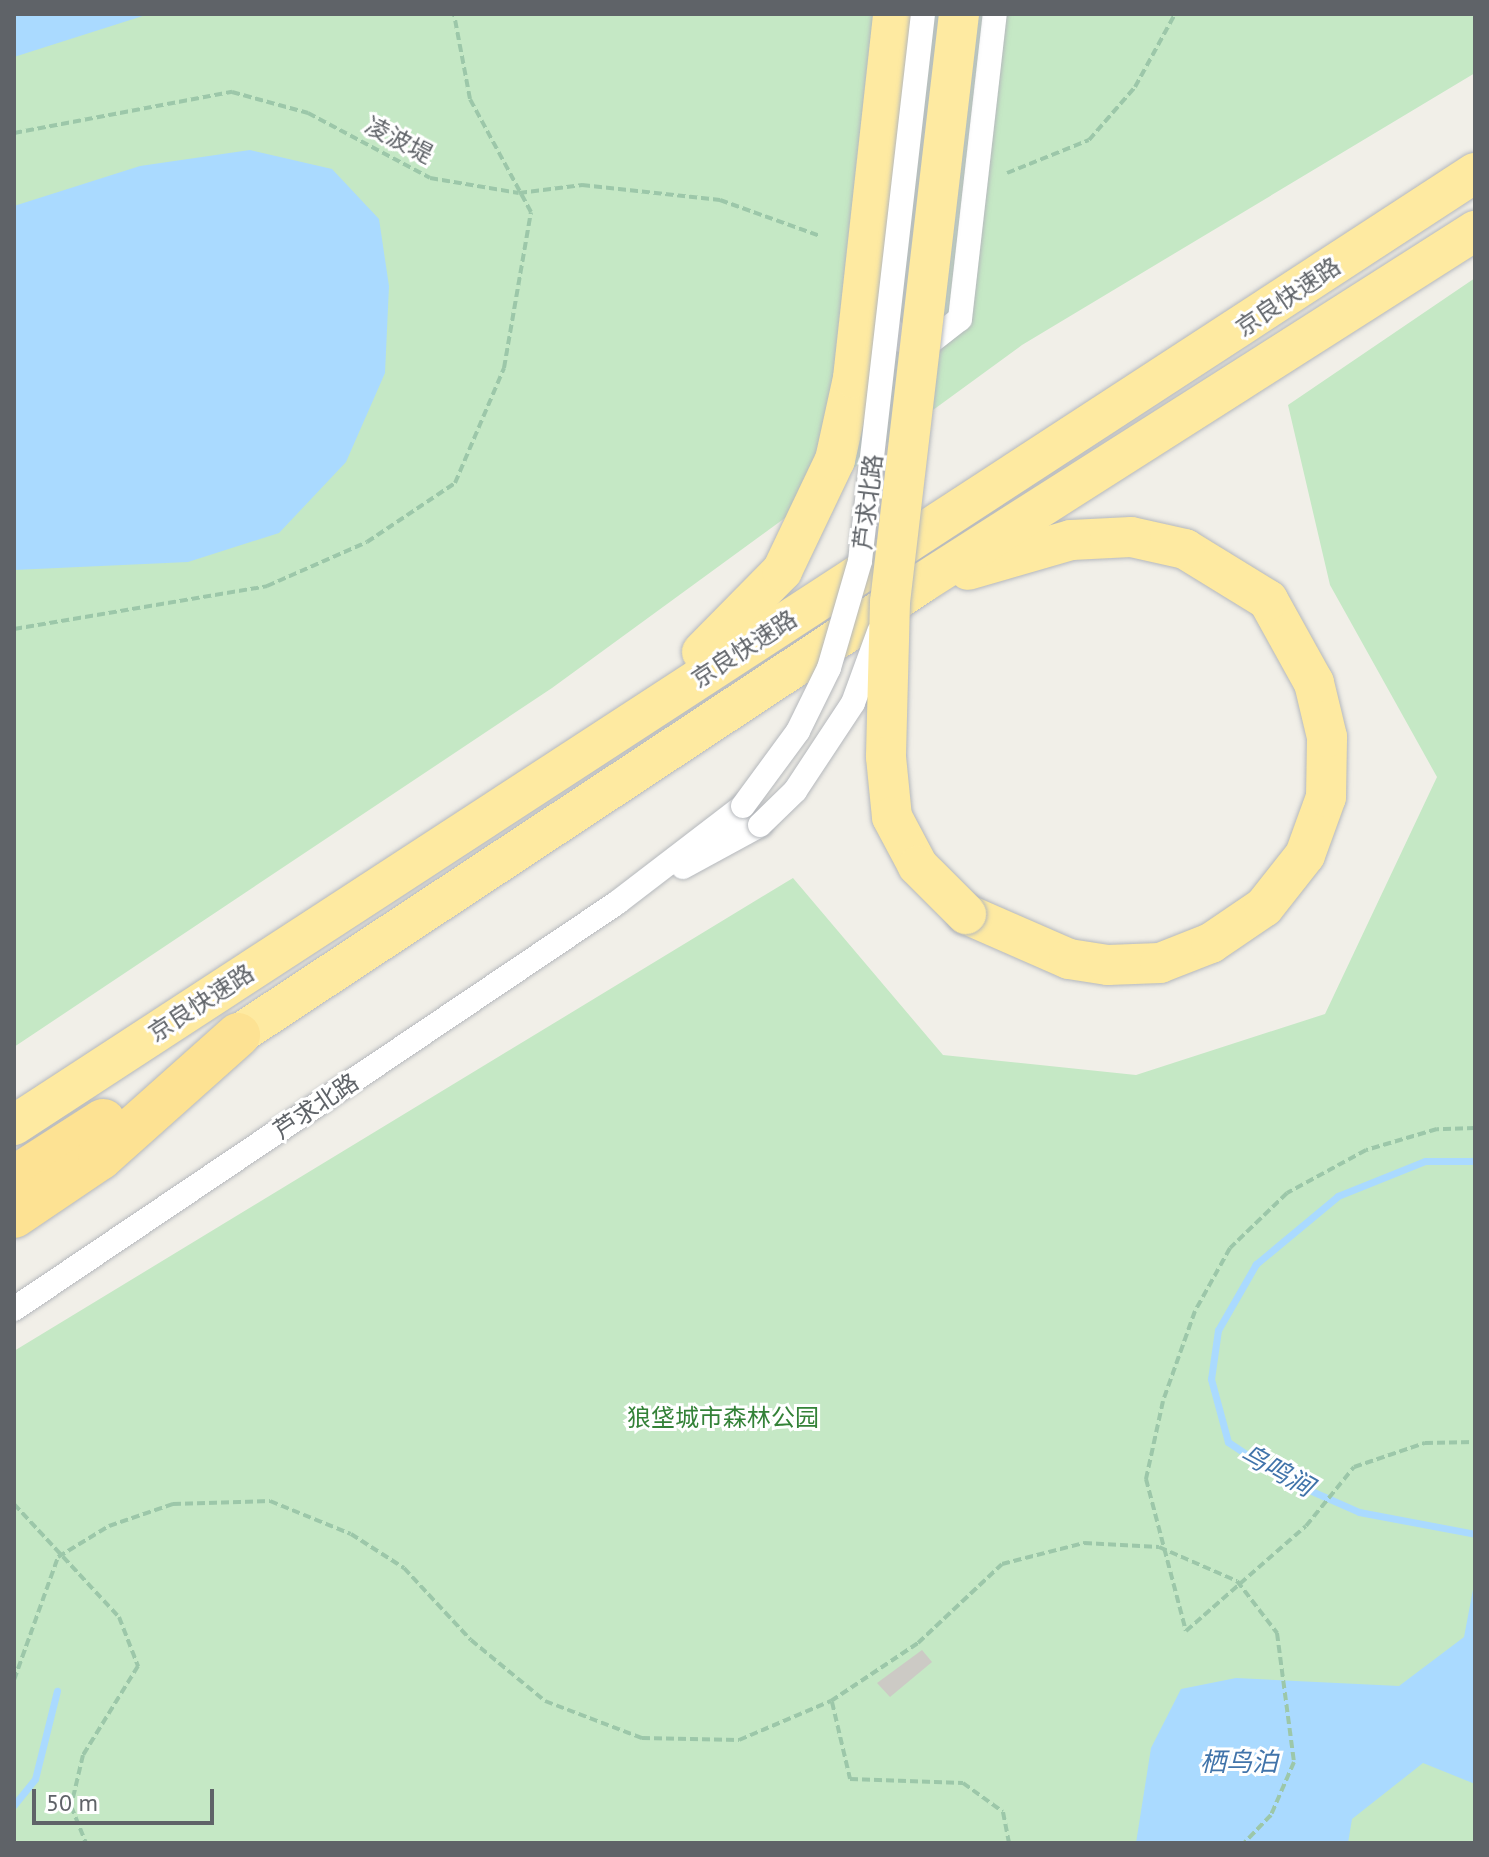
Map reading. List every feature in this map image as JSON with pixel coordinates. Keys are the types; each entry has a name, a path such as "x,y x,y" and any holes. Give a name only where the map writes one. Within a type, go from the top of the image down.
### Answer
{"highway":[{"path":"607,737 741,619 782,571 812,518 853,378 893,14"},
{"path":"906,593 1071,540 1131,537 1185,549 1268,600 1314,683 1327,737 1326,797 1305,855 1264,907 1211,943 1160,963 1108,965 1069,959 966,914 918,866 892,817 906,593 959,14"},
{"name":"京良快速路","path":"14,1125 607,737 1120,408 1475,173"},
{"name":"京良快速路","path":"238,1035 906,593 1475,231"},
{"path":"14,1178 238,1035"},
{"path":"14,1216 100,1158 238,1035"}],"street":[{"name":"芦求北路","path":"14,1309 618,902 743,806 798,731 829,668 860,561 923,14"},
{"path":"865,270 881,326 902,340 929,343 960,319 995,14"},
{"name":"芦求北路","path":"618,902 760,825 795,791 853,703 906,593"}],"path":[{"path":"14,629 267,586 367,542 455,483 504,368 528,250 531,212 470,99 454,14"},
{"path":"1007,173 1089,140 1135,87 1175,14"},
{"path":"1272,14 1328,14"},
{"name":"凌波堤","path":"14,133 232,92 308,113 430,178 519,193 582,185 720,200 820,236"},
{"path":"1475,1128 1437,1129 1366,1150 1287,1193 1230,1248 1195,1311 1163,1401 1146,1479 1159,1547 1186,1631 1237,1581 1318,1511 1354,1467 1425,1443 1475,1442"},
{"path":"14,1680 58,1557 109,1526 173,1504 270,1501 351,1534 404,1568 471,1640 545,1701 642,1738 739,1740 831,1701 918,1643 1002,1564 1084,1543 1159,1547 1237,1581 1277,1633 1294,1762 1271,1815 1244,1843"},
{"path":"14,1504 58,1557 119,1617 138,1666 83,1755 71,1806 86,1843"},
{"path":"831,1701 850,1779 963,1783 1003,1812 1009,1843"}],"green space":[{"path":"14,14 1475,14 1475,73 1022,345 552,688 14,1047"},
{"name":"狼垡城市森林公园","path":"1475,278 1475,1843 14,1843 14,1351 793,878 943,1055 1136,1075 1325,1014 1437,777 1330,585 1288,405"}],"water":[{"path":"14,14 149,14 14,57"},
{"path":"250,150 332,169 379,219 389,286 385,373 346,462 279,533 188,562 14,570 14,206 140,166"},
{"name":"栖鸟泊","path":"1475,1579 1475,1784 1423,1763 1352,1819 1348,1843 1136,1843 1151,1748 1181,1689 1236,1678 1399,1686 1464,1637"}],"building":[{"path":"922,1650 932,1662 890,1697 877,1683"}],"waterway":[{"name":"鸟鸣涧","path":"1475,1161 1425,1161 1338,1196 1256,1264 1218,1330 1211,1379 1228,1442 1282,1478 1359,1512 1475,1534"},
{"path":"14,1805 35,1779 57,1691"}]}
